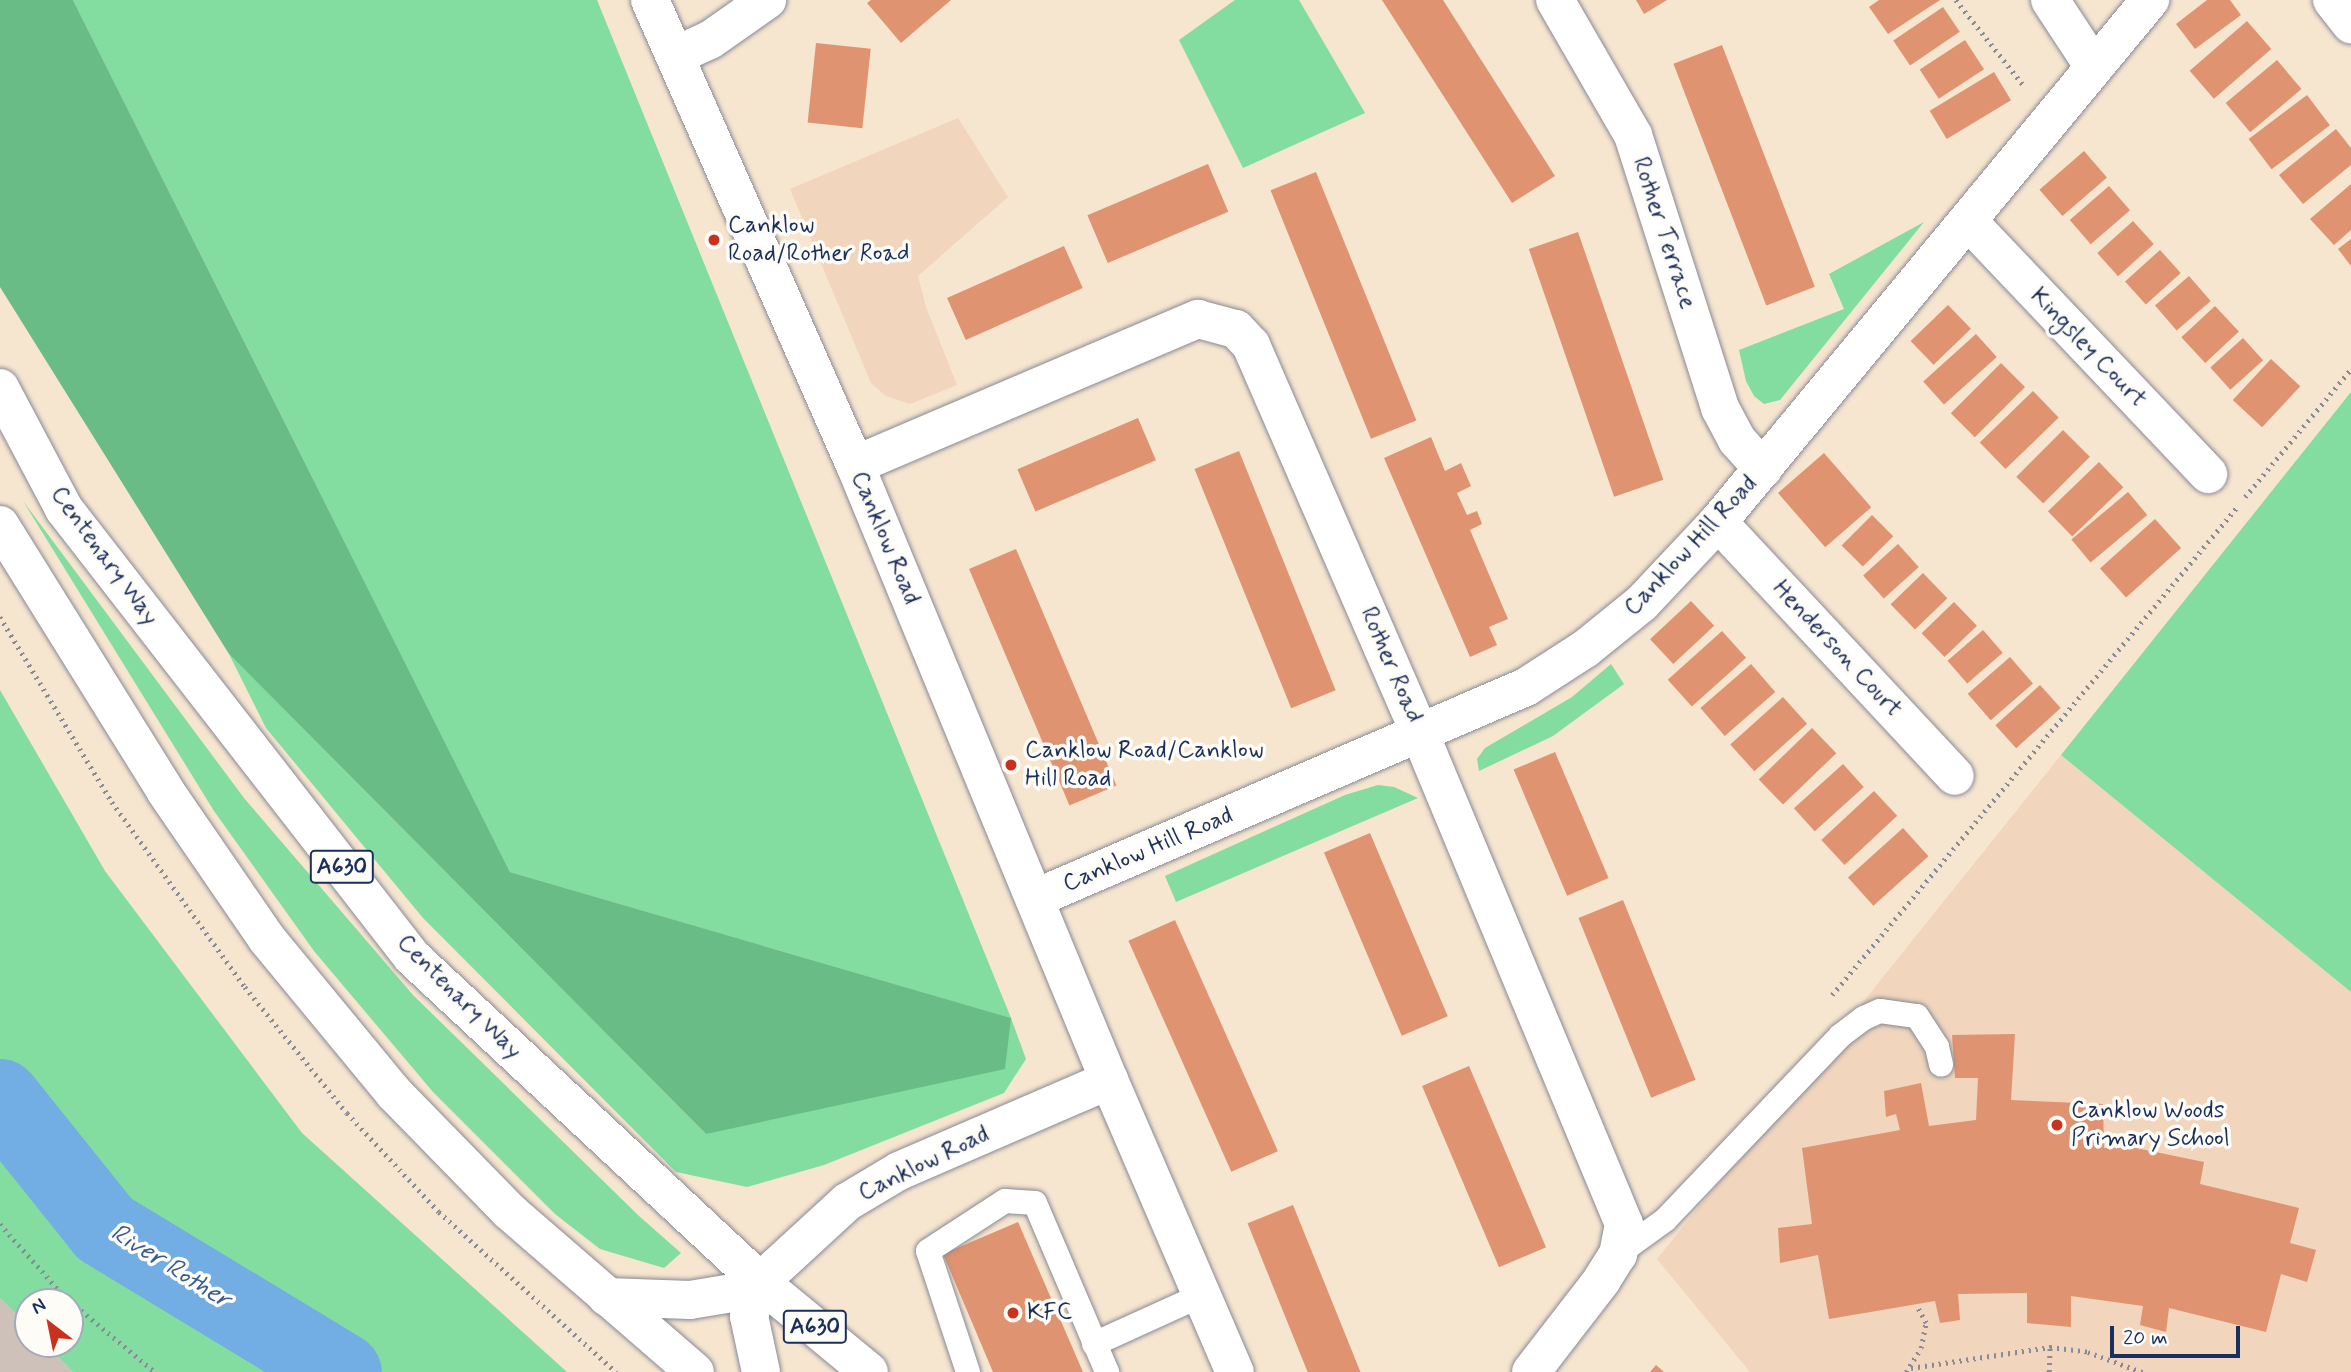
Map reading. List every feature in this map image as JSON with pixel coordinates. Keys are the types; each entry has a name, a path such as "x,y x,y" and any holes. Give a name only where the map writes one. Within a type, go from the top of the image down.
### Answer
{"street":[{"name":"Canklow Road","path":"650,0 855,465 1109,1080 1235,1372"},
{"path":"676,56 710,40 767,0"},
{"name":"Rother Terrace","path":"1555,0 1633,135 1720,408 1737,440 1763,469"},
{"path":"2050,0 2094,67"},
{"name":"Canklow Hill Road","path":"1036,898 1526,687 1585,649 1642,603 1718,522 2150,0"},
{"path":"2332,0 2351,24"},
{"name":"Kingsley Court","path":"1968,221 2208,474"},
{"name":"Rother Road","path":"855,465 1198,319 1236,329 1251,345 1261,362 1420,734 1624,1224 1618,1254 1602,1280 1531,1372"},
{"name":"Centenary Way","path":"0,388 64,509 412,957 760,1282 869,1372"},
{"name":"Henderson Court","path":"1718,522 1955,776"},
{"path":"0,525 166,792 267,939 394,1093 509,1211 695,1372"},
{"name":"Canklow Road","path":"760,1282 847,1202 899,1171 1109,1080"},
{"path":"607,1297 690,1300 732,1293 760,1282"},
{"path":"760,1282 749,1316 761,1372"}],"lane":[{"path":"1618,1254 1665,1220 1840,1036 1864,1018 1880,1011 1917,1016 1937,1047 1941,1065"},
{"path":"968,1372 928,1251 1005,1201 1035,1203 1107,1372"},
{"path":"1094,1344 1202,1295"}],"path":[{"path":"1956,0 2050,120"},
{"path":"0,1224 65,1297 155,1372"},
{"path":"1909,1370 1922,1348 1926,1323 1917,1307"},
{"path":"1909,1370 2050,1347 2088,1352 2143,1372"},
{"path":"2049,1372 2050,1347"}],"shaded area":[{"path":"958,118 1008,197 918,276 926,307 957,385 910,404 886,396 871,383 790,189"},
{"name":"Canklow Woods Primary School","path":"2061,755 2351,992 2351,1372 1750,1372 1657,1259"},
{"path":"0,1298 14,1312 14,1358 59,1358 73,1372 0,1372"}],"green space":[{"path":"0,0 73,0 510,872 1011,1018 1005,1069 706,1134 229,654 0,287"},
{"path":"73,0 597,0 1011,1018 1026,1059 1004,1093 824,1165 747,1187 676,1172 423,918 266,728 229,654 706,1134 1010,1018 510,872"},
{"path":"1235,0 1299,0 1365,113 1243,168 1179,40"},
{"path":"1924,222 1780,400 1764,404 1754,396 1746,381 1739,350 1844,309 1829,274"},
{"path":"2351,392 2351,992 2061,755"},
{"path":"23,501 244,798 413,995 639,1216 681,1253 664,1268 600,1249 555,1214 433,1092 314,951 214,811"},
{"path":"1611,664 1624,684 1553,736 1479,771 1477,759 1485,748 1572,697"},
{"path":"0,690 105,871 302,1133 567,1372 73,1372 59,1358 84,1358 84,1288 14,1288 14,1312 0,1298"},
{"path":"1378,785 1394,787 1418,798 1176,902 1165,876 1345,795"}],"building":[{"path":"871,0 951,0 901,43 867,3"},
{"path":"1382,0 1443,0 1555,176 1512,203"},
{"path":"1636,0 1667,0 1644,14"},
{"path":"1879,0 1940,0 1888,34 1869,7"},
{"path":"2207,0 2230,0 2241,15 2195,49 2176,24"},
{"path":"1943,7 1960,32 1910,65 1893,41"},
{"path":"2247,21 2271,49 2214,99 2190,71"},
{"path":"1965,40 1984,69 1939,99 1920,69"},
{"path":"816,43 871,49 862,128 808,123"},
{"path":"1722,45 1815,287 1766,305 1673,64"},
{"path":"2277,60 2301,89 2250,132 2226,103"},
{"path":"1994,72 2011,100 1947,139 1930,111"},
{"path":"2307,95 2330,125 2272,169 2249,139"},
{"path":"2336,129 2351,148 2351,165 2303,204 2279,175"},
{"path":"2084,151 2107,177 2062,216 2039,190"},
{"path":"1208,164 1228,212 1108,263 1087,215"},
{"path":"1316,172 1416,420 1371,439 1271,190"},
{"path":"2351,184 2351,230 2334,245 2310,219"},
{"path":"2109,186 2130,210 2091,244 2070,220"},
{"path":"2133,221 2154,244 2118,276 2097,253"},
{"path":"1578,232 1663,480 1614,497 1529,249"},
{"path":"2351,239 2351,266 2338,249"},
{"path":"1064,246 1083,288 966,340 947,298"},
{"path":"2160,250 2181,273 2146,304 2125,281"},
{"path":"2189,276 2211,301 2177,330 2155,306"},
{"path":"1948,305 1971,329 1934,365 1911,341"},
{"path":"2215,306 2239,332 2205,363 2181,337"},
{"path":"1976,334 1997,357 1944,405 1923,382"},
{"path":"2243,338 2263,360 2230,390 2210,367"},
{"path":"2271,359 2300,386 2262,427 2233,400"},
{"path":"2001,363 2025,387 1975,437 1951,413"},
{"path":"2033,391 2059,418 2005,469 1980,442"},
{"path":"1138,418 1156,460 1035,512 1017,469"},
{"path":"2063,430 2090,457 2043,504 2016,477"},
{"path":"1431,437 1445,471 1461,463 1471,486 1457,493 1467,515 1477,511 1482,524 1470,530 1508,619 1489,627 1497,645 1470,657 1384,458"},
{"path":"1239,451 1336,690 1291,708 1194,469"},
{"path":"1824,453 1871,507 1825,547 1778,493"},
{"path":"2099,462 2123,487 2072,536 2048,511"},
{"path":"2128,492 2147,515 2091,563 2071,540"},
{"path":"1872,515 1893,536 1863,567 1842,545"},
{"path":"2155,519 2181,548 2126,597 2100,569"},
{"path":"1898,544 1919,567 1884,598 1863,575"},
{"path":"1016,549 1116,786 1069,805 969,569"},
{"path":"1923,573 1947,598 1915,629 1891,604"},
{"path":"1691,601 1714,626 1673,664 1650,639"},
{"path":"1954,602 1977,626 1945,657 1922,633"},
{"path":"1983,630 2003,653 1967,683 1948,661"},
{"path":"1722,631 1746,658 1692,707 1668,680"},
{"path":"2010,657 2033,683 1991,720 1968,694"},
{"path":"1751,664 1775,692 1725,736 1700,708"},
{"path":"2040,685 2061,708 2016,748 1995,725"},
{"path":"1783,697 1807,724 1754,771 1730,745"},
{"path":"1812,728 1836,753 1783,805 1759,779"},
{"path":"1555,752 1609,878 1567,896 1514,770"},
{"path":"1843,764 1864,787 1815,831 1794,808"},
{"path":"1874,791 1897,816 1845,865 1821,840"},
{"path":"1903,828 1928,856 1873,906 1848,878"},
{"path":"1370,833 1448,1016 1402,1036 1324,853"},
{"path":"1623,900 1696,1080 1651,1098 1578,918"},
{"path":"1175,920 1278,1151 1231,1172 1128,941"},
{"path":"2015,1034 2011,1100 2103,1104 2104,1148 2136,1148 2204,1162 2200,1184 2299,1208 2290,1243 2316,1250 2307,1282 2281,1274 2266,1332 2169,1308 2166,1332 2140,1325 2143,1306 2071,1296 2071,1327 2027,1323 2027,1293 1958,1294 1960,1320 1940,1323 1935,1301 1829,1319 1818,1255 1780,1263 1778,1228 1812,1224 1802,1148 1900,1130 1896,1114 1886,1117 1884,1091 1921,1083 1929,1126 1976,1120 1978,1078 1955,1078 1952,1035"},
{"path":"1469,1066 1546,1247 1499,1267 1422,1086"},
{"path":"1293,1205 1360,1372 1308,1372 1248,1223"},
{"path":"1018,1222 1083,1372 993,1372 943,1254"},
{"path":"1656,1365 1664,1372 1650,1372"}],"waterway":[{"name":"River Rother","path":"0,1098 104,1228 342,1372"}],"place":[{"name":"Canklow Road/Rother Road","path":"714,240"},
{"name":"Canklow Road/Canklow Hill Road","path":"1011,765"},
{"name":"Canklow Woods Primary School","path":"2057,1125"},
{"name":"KFC","path":"1013,1313"}]}
